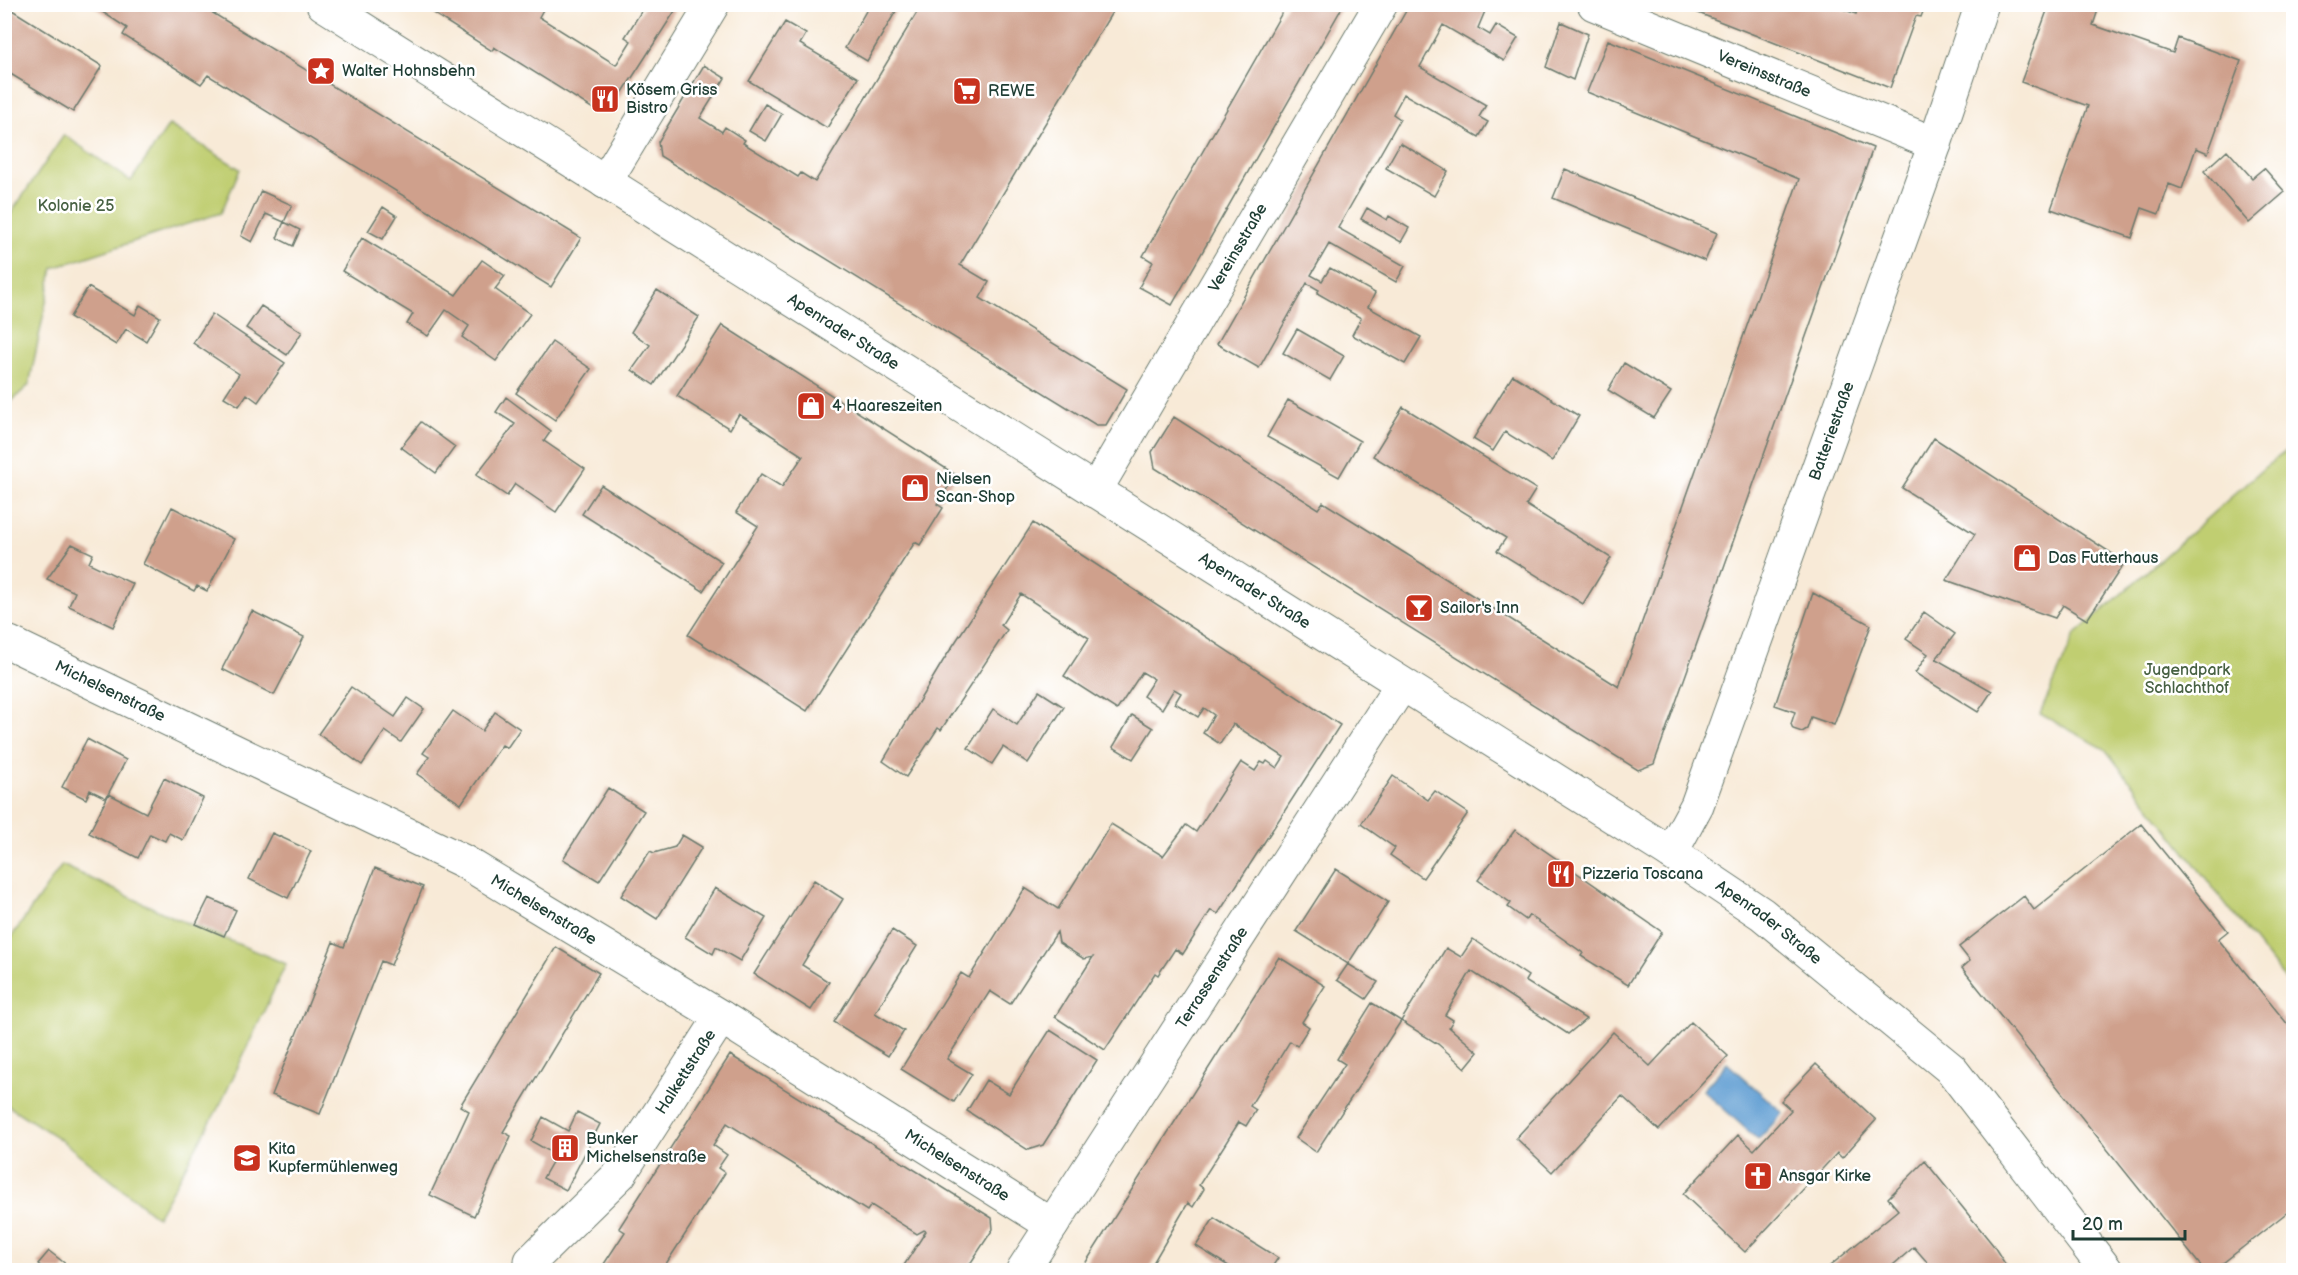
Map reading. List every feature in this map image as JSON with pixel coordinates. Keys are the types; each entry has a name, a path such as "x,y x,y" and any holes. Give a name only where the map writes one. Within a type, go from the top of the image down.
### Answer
{"street":[{"name":"Apenrader Straße","path":"323,4 1671,853 1762,914 1951,1069 2106,1270"},
{"path":"605,182 713,4"},
{"name":"Vereinsstraße","path":"1095,491 1381,4"},
{"name":"Vereinsstraße","path":"1594,4 1935,144"},
{"name":"Batteriestraße","path":"1671,853 1697,805 1935,144 1982,4"},
{"name":"Michelsenstraße","path":"10,643 463,861 721,1017 1052,1226"},
{"name":"Terrassenstraße","path":"1023,1270 1402,684"},
{"name":"Halkettstraße","path":"531,1261 620,1174 721,1017"}],"green space":[{"name":"Kolonie 25","path":"169,125 240,169 221,213 53,268 29,385 5,407 5,222 64,135 131,181"},
{"name":"Jugendpark Schlachthof","path":"2293,446 2293,990 2105,749 2040,714 2075,635 2265,467"},
{"path":"62,865 170,916 286,964 222,1101 157,1217 60,1139 5,1104 5,946"}],"water":[{"path":"1727,1063 1783,1113 1758,1140 1703,1090"}],"building":[{"path":"90,4 198,4 581,238 551,287 208,75 201,84 123,35 127,28"},
{"path":"426,4 546,4 539,17 616,65 631,41 625,37 646,4 665,4 675,11 612,109 598,112 494,47 492,51 428,10"},
{"path":"870,4 900,4 867,61 845,48"},
{"path":"922,4 1117,4 960,265 989,282 980,298 1127,389 1106,425 1096,425 660,156 658,142 704,65 725,78 700,118 722,132 725,127 745,140 743,143 798,177 801,173 815,182"},
{"path":"1287,4 1344,4 1172,305 1139,287 1153,262 1143,256"},
{"path":"1410,4 1488,4 1478,28 1490,35 1496,25 1518,38 1504,61 1443,25 1420,67 1486,105 1479,117 1488,122 1479,137 1404,94 1393,114 1400,119 1338,228 1405,266 1396,282 1329,244 1311,275 1322,281 1330,268 1375,293 1368,307 1421,337 1405,364 1352,335 1361,318 1317,293 1319,290 1307,283 1259,368 1217,344"},
{"path":"1859,4 1926,4 1921,17 1916,16 1890,88 1678,5 1832,5 1856,14"},
{"path":"2055,4 2100,4 2093,25 2173,53 2178,38 2241,61 2208,153 2196,148 2182,189 2169,184 2159,214 2142,208 2132,238 2051,209 2088,106 2021,82 2048,8 2053,10"},
{"path":"4,5 102,66 73,112 4,70"},
{"path":"785,22 806,34 800,44 858,78 827,128 749,81"},
{"path":"1561,22 1588,34 1573,80 1546,67"},
{"path":"1608,40 1873,148 1654,764 1638,770 1155,468 1152,452 1174,417 1318,509 1323,502 1619,687 1799,179 1587,92"},
{"path":"765,104 782,114 766,141 749,131"},
{"path":"1400,143 1448,171 1434,196 1386,168"},
{"path":"2227,150 2252,178 2264,168 2285,192 2249,223 2204,171"},
{"path":"1565,169 1717,233 1705,261 1553,198"},
{"path":"261,191 292,205 284,222 266,214 252,242 241,236"},
{"path":"383,207 397,216 383,239 368,231"},
{"path":"1367,208 1387,220 1389,216 1409,228 1401,242 1361,219"},
{"path":"284,222 300,230 293,246 277,238"},
{"path":"362,238 456,295 482,260 505,276 495,289 530,314 496,361 462,337 469,326 446,310 428,336 407,324 413,314 342,271"},
{"path":"88,287 135,315 140,305 160,317 146,341 126,329 116,345 70,317"},
{"path":"657,290 699,317 654,385 632,370 650,345 631,332"},
{"path":"261,306 302,332 287,355 246,328"},
{"path":"212,314 285,363 258,402 247,394 239,406 224,397 239,374 193,343"},
{"path":"722,325 956,475 937,504 943,508 920,545 915,542 807,711 688,635 758,526 736,512 761,474 782,487 803,456 739,414 730,429 677,396"},
{"path":"1297,329 1344,356 1330,380 1283,353"},
{"path":"552,342 591,369 555,420 516,393"},
{"path":"1624,363 1671,392 1654,418 1608,390"},
{"path":"1513,375 1579,416 1552,461 1505,432 1493,451 1473,439"},
{"path":"506,397 551,431 544,441 585,469 556,512 515,484 507,496 476,475 515,424 496,412"},
{"path":"1288,400 1360,441 1339,477 1267,437"},
{"path":"1403,407 1536,489 1526,505 1611,558 1583,604 1497,551 1506,538 1373,456"},
{"path":"421,422 455,447 436,473 401,447"},
{"path":"1934,438 2125,562 2087,620 2063,605 2055,618 1946,580 1975,534 1902,488"},
{"path":"601,485 722,562 703,591 582,514"},
{"path":"172,507 234,539 207,591 197,586 194,591 143,564"},
{"path":"1033,523 1340,725 1218,914 1211,910 1183,954 1175,949 1158,975 1155,973 1105,1050 1055,1017 1093,957 1084,959 1059,943 1057,932 1010,1004 990,991 947,1059 972,1074 954,1102 901,1069 961,973 969,978 1025,888 1058,909 1111,824 1163,856 1186,825 1196,832 1241,762 1255,771 1261,762 1265,764 1267,761 1277,768 1284,757 1233,724 1220,744 1203,733 1214,715 1204,708 1198,717 1175,703 1181,693 1174,689 1162,709 1143,696 1154,679 1142,672 1117,710 1064,676 1089,638 1021,594 1001,625 1007,630 941,730 938,728 906,777 883,761 943,661"},
{"path":"72,544 93,554 89,563 133,584 113,627 69,606 75,592 47,579"},
{"path":"1813,593 1871,625 1834,725 1811,717 1807,729 1802,732 1793,729 1791,724 1795,712 1775,705"},
{"path":"252,611 304,637 274,695 222,669"},
{"path":"1924,612 1955,634 1936,659 1992,691 1978,712 1915,673 1928,654 1906,639"},
{"path":"351,687 395,717 408,698 424,709 401,742 385,731 362,765 318,734"},
{"path":"1039,691 1064,707 1028,763 1003,747 992,764 968,748 993,709 1017,725"},
{"path":"453,711 482,731 495,712 520,729 507,748 502,745 461,804 417,774 429,757 423,753"},
{"path":"1132,715 1153,728 1133,759 1113,747"},
{"path":"87,739 126,760 106,798 90,790 86,799 62,787"},
{"path":"1393,776 1428,800 1435,791 1468,813 1423,878 1390,855 1395,848 1361,824"},
{"path":"164,778 203,798 183,840 169,833 165,841 150,834 138,858 89,833 109,794 146,813"},
{"path":"608,788 644,811 599,881 563,859"},
{"path":"2141,824 2228,931 2218,939 2294,1032 2294,1207 2214,1270 2204,1270 1962,968 1970,961 1959,947 2024,896 2034,910"},
{"path":"1515,830 1662,932 1628,985 1581,956 1583,953 1529,915 1526,920 1508,907 1511,903 1478,880"},
{"path":"272,833 311,851 288,898 249,879"},
{"path":"682,835 702,847 657,919 621,896 650,851 654,853 675,847"},
{"path":"375,868 423,887 391,965 381,961 320,1114 272,1095 333,942 344,947"},
{"path":"1336,869 1388,902 1348,964 1296,931"},
{"path":"814,880 843,899 802,965 829,982 811,1010 754,974"},
{"path":"715,888 766,918 740,961 716,947 713,954 685,937"},
{"path":"209,898 236,910 224,936 196,924"},
{"path":"892,930 917,946 875,1013 904,1031 888,1056 834,1022"},
{"path":"1473,939 1528,976 1525,981 1586,1019 1568,1034 1471,971 1445,1015 1453,1020 1449,1027 1478,1052 1465,1068 1438,1044 1401,1021 1446,948 1461,957"},
{"path":"556,947 599,973 503,1132 511,1136 474,1216 430,1195 469,1111 460,1106"},
{"path":"1279,957 1325,986 1302,1022 1309,1027 1297,1046 1290,1041 1250,1106 1256,1110 1246,1126 1239,1122 1199,1185 1204,1189 1193,1207 1188,1203 1149,1270 1081,1270"},
{"path":"1348,964 1378,982 1366,999 1337,980"},
{"path":"1372,1003 1401,1021 1316,1152 1296,1138 1345,1064 1337,1059"},
{"path":"1691,1022 1728,1056 1659,1130 1622,1096 1552,1172 1516,1138 1613,1032 1650,1066"},
{"path":"1050,1030 1097,1060 1043,1145 1028,1150 967,1111 986,1080 1009,1094"},
{"path":"730,1055 992,1218 993,1229 966,1270 901,1270 926,1231 917,1234 871,1205 867,1211 727,1123 713,1145 727,1155 718,1168 725,1173 662,1270 600,1270 625,1232 619,1228"},
{"name":"Ansgar Kirke","path":"1816,1064 1876,1120 1842,1158 1837,1153 1745,1252 1683,1194 1738,1135 1754,1150 1791,1110 1781,1101"},
{"name":"Bunker Michelsenstraße","path":"577,1112 600,1124 566,1190 543,1178 556,1155 531,1141 543,1117 568,1131"},
{"path":"1925,1161 1993,1245 2009,1270 1934,1270 1914,1247 1887,1270 1825,1270 1898,1210 1888,1198"},
{"path":"1214,1218 1278,1258 1270,1270 1235,1270 1196,1246"},
{"path":"49,1251 67,1265 62,1270 46,1270 38,1264"}],"place":[{"name":"Walter Hohnsbehn","path":"321,71"},
{"name":"REWE","path":"967,91"},
{"name":"Kösem Griss Bistro","path":"605,99"},
{"name":"4 Haareszeiten","path":"811,406"},
{"name":"Nielsen Scan-Shop","path":"915,488"},
{"name":"Das Futterhaus","path":"2027,558"},
{"name":"Sailor's Inn","path":"1419,608"},
{"name":"Pizzeria Toscana","path":"1561,874"},
{"name":"Bunker Michelsenstraße","path":"565,1148"},
{"name":"Kita Kupfermühlenweg","path":"247,1158"},
{"name":"Ansgar Kirke","path":"1758,1176"}]}
